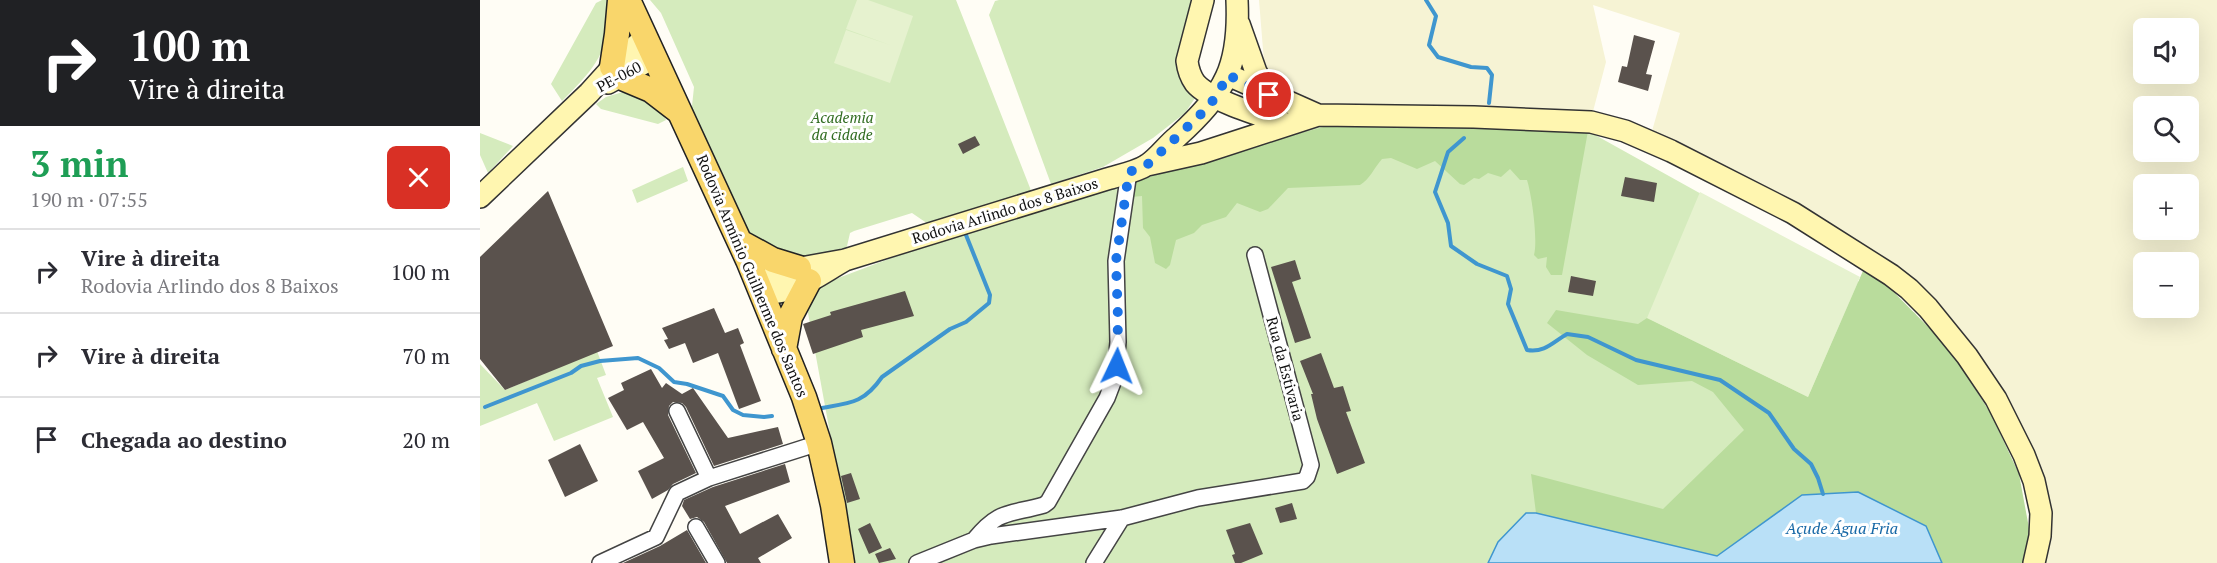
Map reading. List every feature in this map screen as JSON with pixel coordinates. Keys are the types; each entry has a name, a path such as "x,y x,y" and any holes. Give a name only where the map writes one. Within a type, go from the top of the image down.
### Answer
{"main road":[{"path":"620,0 616,72 651,90 682,114"},
{"name":"Rodovia Armínio Guilherme dos Santos","path":"628,0 740,242 804,397 819,443 833,505 842,563"},
{"path":"1203,0 1189,52 1188,70 1199,86 1216,97 1286,124"},
{"path":"1237,10 1256,72 1269,95"},
{"name":"Rodovia Arlindo dos 8 Baixos","path":"761,292 785,292 804,274 844,260 1138,169 1216,97 1228,75 1234,51 1237,10"},
{"name":"PE-060","path":"480,197 589,93 651,47"},
{"path":"1228,75 1318,115"},
{"path":"1138,169 1201,153 1318,115 1482,117 1591,122 1625,131 1671,151 1793,213 1867,258 1909,289 1928,308 1967,356 1996,399 2024,455 2034,481 2041,513 2040,537 2034,563"},
{"path":"740,242 804,274 790,317 784,349"}],"street":[{"path":"974,540 988,524 998,517 1048,502 1107,398 1117,366 1116,261 1138,169"},
{"name":"Rua da Estivaria","path":"1122,518 1198,498 1303,481 1307,477 1311,465 1255,255"},
{"path":"677,411 709,478"},
{"path":"600,563 618,559 656,537 677,493 709,478 819,443"},
{"path":"917,563 974,540 1122,518"},
{"path":"1094,563 1122,518"},
{"path":"696,527 717,563"}],"shaded area":[{"path":"1259,0 2217,0 2217,563 2035,563 2025,450 1925,303 1650,138 1680,33 1593,5 1606,62 1591,119 1327,106 1300,100 1272,85 1265,74"}],"green space":[{"path":"607,0 608,17 604,45 584,78 562,101 551,84 596,3"},
{"name":"Academia da cidade","path":"650,0 956,0 1032,193 931,226 912,213 850,233 845,255 787,261 743,230 690,125 694,87 661,13"},
{"path":"857,0 868,0 913,16 890,83 834,63 846,30 890,45 846,29"},
{"path":"1197,0 1195,98 1185,113 1153,138 1103,167 1051,184 989,15 995,1"},
{"path":"623,92 636,95 654,104 666,120 658,124 601,109 596,104 606,97"},
{"path":"1334,123 1588,131 1915,313 2016,563 842,563 838,477 804,291 1050,198"},
{"path":"1335,124 1588,131 1562,275 1551,275 1546,267 1547,257 1538,259 1534,255 1534,218 1527,180 1520,180 1510,169 1501,177 1488,173 1464,185 1435,161 1417,169 1391,158 1382,159 1360,185 1288,188 1268,209 1260,212 1237,203 1226,217 1202,225 1194,233 1176,240 1170,265 1166,269 1155,263 1150,237 1143,228 1142,196 1131,197 1134,182 1230,152"},
{"path":"480,133 513,146 488,173 480,155"},
{"path":"683,167 688,181 637,203 632,190"},
{"path":"1700,192 1860,277 1808,397 1647,318"},
{"path":"1866,264 1950,349 1991,414 2019,474 2031,539 2026,563 1942,563 1926,526 1858,492 1802,495 1717,556 1536,513 1531,474 1663,509 1744,430 1713,392 1692,381 1638,385 1587,355 1547,323 1556,310 1638,324 1647,318 1808,397"},
{"path":"597,351 606,375 597,378 613,417 554,441 537,403 480,426 480,364 505,390"}],"water":[{"name":"Açude Água Fria","path":"1858,492 1926,526 1942,563 1488,563 1498,542 1526,513 1536,513 1717,556 1802,495"}],"building":[{"path":"1634,35 1655,41 1646,74 1652,75 1648,91 1618,82 1622,66 1627,67"},
{"path":"975,136 980,145 963,154 958,144"},
{"path":"1625,177 1657,183 1654,202 1621,196"},
{"path":"548,191 613,346 505,390 480,359 480,257"},
{"path":"1295,260 1301,279 1292,282 1311,338 1295,343 1271,267"},
{"path":"1571,276 1596,281 1593,296 1568,292"},
{"path":"905,291 914,316 861,330 863,337 813,354 803,324 831,315 830,312"},
{"path":"714,308 725,333 738,328 744,343 740,345 761,401 739,409 718,353 693,363 685,343 669,349 664,340 668,339 662,328"},
{"path":"1321,353 1334,388 1343,386 1351,411 1346,412 1365,463 1337,474 1317,419 1311,394 1313,394 1300,361"},
{"path":"651,369 662,388 666,383 682,394 693,388 728,438 778,427 783,444 714,466 686,407 682,403 673,402 669,406 668,415 696,473 673,484 668,490 652,499 638,471 664,458 643,422 627,430 608,398 624,390 621,383"},
{"path":"580,444 598,481 565,497 548,460"},
{"path":"785,464 790,482 725,506 740,534 778,514 792,538 758,558 761,563 727,563 704,522 697,517 690,519 682,506 684,500 713,487"},
{"path":"851,473 860,499 847,503 841,476"},
{"path":"1292,503 1297,519 1280,523 1275,508"},
{"path":"870,523 882,548 869,554 858,529"},
{"path":"1250,523 1263,554 1241,563 1235,563 1232,555 1235,554 1226,530"},
{"path":"687,530 706,563 623,563 660,546"},
{"path":"890,548 896,559 879,563 875,554"}],"waterway":[{"path":"1426,0 1436,16 1429,45 1438,57 1471,67 1487,68 1492,75 1489,103"},
{"path":"1464,138 1448,152 1435,192 1448,223 1451,246 1477,264 1507,276 1511,289 1508,304 1527,350 1539,350 1567,334 1588,337 1636,360 1720,380 1769,413 1794,449 1811,464 1823,494"},
{"path":"822,408 849,403 863,397 882,377 950,329 966,322 989,303 990,295 966,235"},
{"path":"485,407 571,373 581,366 600,361 638,358 659,368 674,382 723,396 733,410 743,415 772,416"}],"route":[{"path":"1117,366 1116,261 1129,172 1147,165 1200,115 1216,97 1228,75 1269,95"}]}
